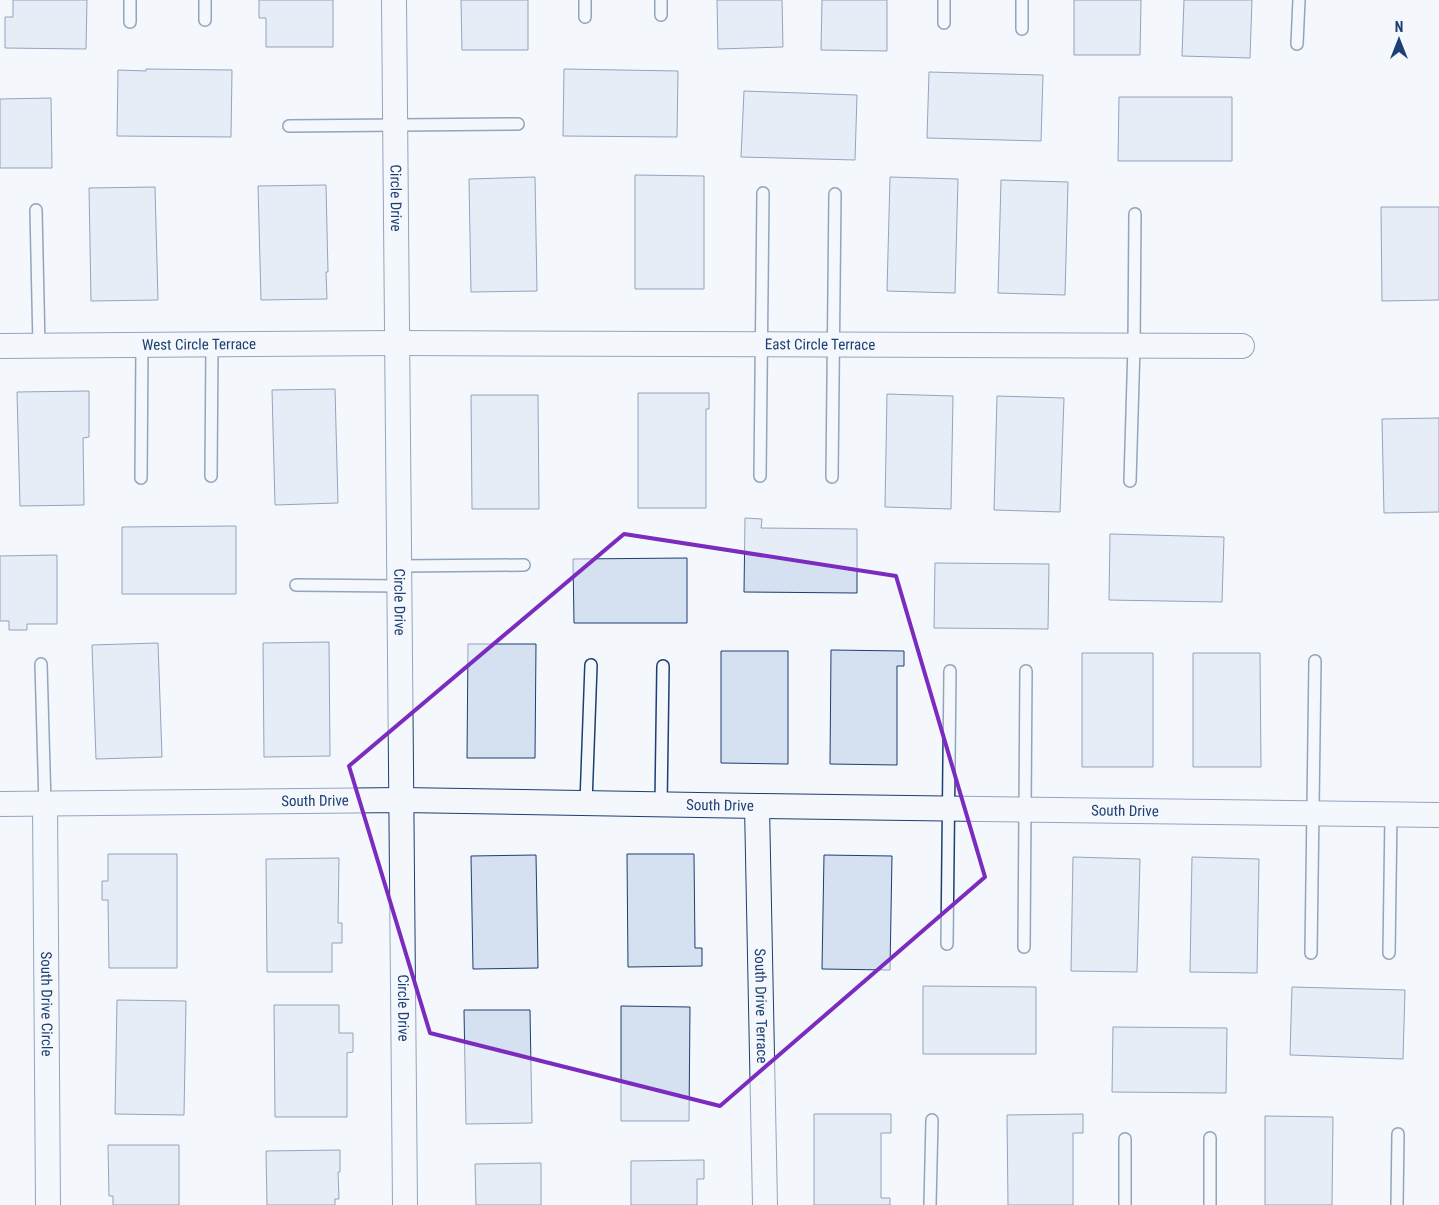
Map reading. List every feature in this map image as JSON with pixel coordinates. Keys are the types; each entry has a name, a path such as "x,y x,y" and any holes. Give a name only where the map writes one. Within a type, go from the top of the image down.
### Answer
{"street":[{"name":"Circle Drive","path":"394,0 405,1205"},
{"name":"West Circle Terrace","path":"0,346 398,343"},
{"name":"East Circle Terrace","path":"398,343 1242,346"},
{"name":"South Drive","path":"0,804 402,800 1439,815"},
{"name":"South Drive Circle","path":"45,804 48,1205"},
{"name":"South Drive Terrace","path":"757,806 765,1205"}],"lane":[{"path":"130,0 130,22"},
{"path":"205,0 205,20"},
{"path":"585,0 585,17"},
{"path":"661,0 661,15"},
{"path":"944,0 944,23"},
{"path":"1022,0 1022,29"},
{"path":"1297,44 1299,0"},
{"path":"289,126 518,124"},
{"path":"760,476 763,193"},
{"path":"832,477 835,194"},
{"path":"36,210 39,346"},
{"path":"1130,481 1135,214"},
{"path":"211,476 212,344"},
{"path":"141,478 142,345"},
{"path":"296,586 524,565"},
{"path":"1311,953 1315,661"},
{"path":"41,664 45,804"},
{"path":"586,803 591,665"},
{"path":"661,805 663,666"},
{"path":"947,944 950,671"},
{"path":"1024,947 1026,671"},
{"path":"1389,953 1391,814"},
{"path":"930,1205 932,1120"},
{"path":"1397,1205 1398,1134"},
{"path":"1210,1138 1210,1205"},
{"path":"1125,1140 1125,1205"}],"highlighted area":[{"path":"624,534 896,576 985,877 720,1106 430,1033 349,766"}],"building":[{"path":"13,0 87,0 86,49 5,48 5,17 13,17"},
{"path":"259,0 333,0 333,47 266,47 266,18 259,18"},
{"path":"461,0 528,0 528,50 462,50"},
{"path":"717,0 782,0 783,47 718,49"},
{"path":"822,0 887,0 887,51 821,50"},
{"path":"1074,0 1141,0 1140,55 1074,55"},
{"path":"1184,0 1252,0 1250,58 1182,56"},
{"path":"146,69 232,70 231,137 117,136 118,70 146,71"},
{"path":"564,69 678,71 677,137 563,136"},
{"path":"929,72 1043,75 1041,141 927,138"},
{"path":"744,91 857,95 855,160 741,157"},
{"path":"1119,97 1232,97 1232,161 1118,161"},
{"path":"51,98 52,168 0,168 0,99"},
{"path":"635,175 704,176 704,289 635,289"},
{"path":"535,177 537,291 471,292 469,179"},
{"path":"890,177 958,179 955,293 887,291"},
{"path":"1001,180 1068,182 1065,295 998,293"},
{"path":"326,185 327,299 261,300 258,186"},
{"path":"155,187 158,300 91,301 89,188"},
{"path":"1381,207 1439,207 1439,300 1382,301"},
{"path":"335,389 338,503 275,505 272,390"},
{"path":"89,391 89,437 83,438 84,505 20,506 17,392"},
{"path":"638,393 709,393 709,409 706,409 706,508 638,508"},
{"path":"887,394 953,396 951,509 885,507"},
{"path":"471,395 538,395 539,509 472,509"},
{"path":"997,396 1064,398 1060,512 994,510"},
{"path":"1439,418 1439,512 1384,513 1382,419"},
{"path":"745,518 762,519 761,528 857,529 857,593 744,592"},
{"path":"236,526 236,594 122,594 122,527"},
{"path":"1110,534 1224,537 1222,602 1109,600"},
{"path":"57,555 57,624 27,624 27,630 9,630 9,621 0,621 0,556"},
{"path":"687,558 687,623 574,623 573,559"},
{"path":"935,563 1049,564 1048,629 934,628"},
{"path":"329,642 330,756 264,757 263,643"},
{"path":"158,643 162,757 96,759 92,645"},
{"path":"468,644 536,644 535,758 467,758"},
{"path":"831,650 904,651 904,666 897,666 897,765 830,764"},
{"path":"721,651 788,651 788,764 721,763"},
{"path":"1082,653 1153,653 1153,767 1082,767"},
{"path":"1193,653 1260,653 1261,767 1193,767"},
{"path":"108,854 177,854 177,968 109,968 108,900 102,900 102,881 108,881"},
{"path":"627,854 694,854 695,948 702,948 702,966 628,967"},
{"path":"536,855 538,968 473,969 471,856"},
{"path":"824,855 892,856 890,970 822,969"},
{"path":"1073,857 1140,859 1137,972 1071,971"},
{"path":"1192,857 1259,859 1257,973 1190,972"},
{"path":"339,858 338,923 342,923 342,943 332,943 332,972 267,972 266,859"},
{"path":"923,986 1036,987 1036,1054 923,1054"},
{"path":"1292,987 1405,990 1403,1059 1290,1055"},
{"path":"117,1000 186,1001 184,1115 115,1114"},
{"path":"274,1005 339,1005 339,1033 353,1033 353,1052 347,1053 347,1117 275,1117"},
{"path":"621,1006 690,1007 689,1121 621,1121"},
{"path":"464,1010 530,1010 532,1123 466,1124"},
{"path":"1113,1027 1227,1028 1226,1093 1112,1092"},
{"path":"814,1114 891,1114 891,1133 881,1133 881,1198 890,1198 890,1205 814,1205"},
{"path":"1083,1114 1083,1133 1073,1133 1073,1205 1008,1205 1007,1115"},
{"path":"1265,1116 1333,1117 1332,1205 1265,1205"},
{"path":"108,1145 179,1145 179,1205 113,1205 113,1196 109,1196"},
{"path":"340,1150 340,1172 338,1172 339,1199 335,1199 335,1205 267,1205 266,1151"},
{"path":"704,1160 704,1179 697,1179 697,1205 631,1205 631,1161"},
{"path":"541,1163 541,1205 476,1205 475,1164"}]}
